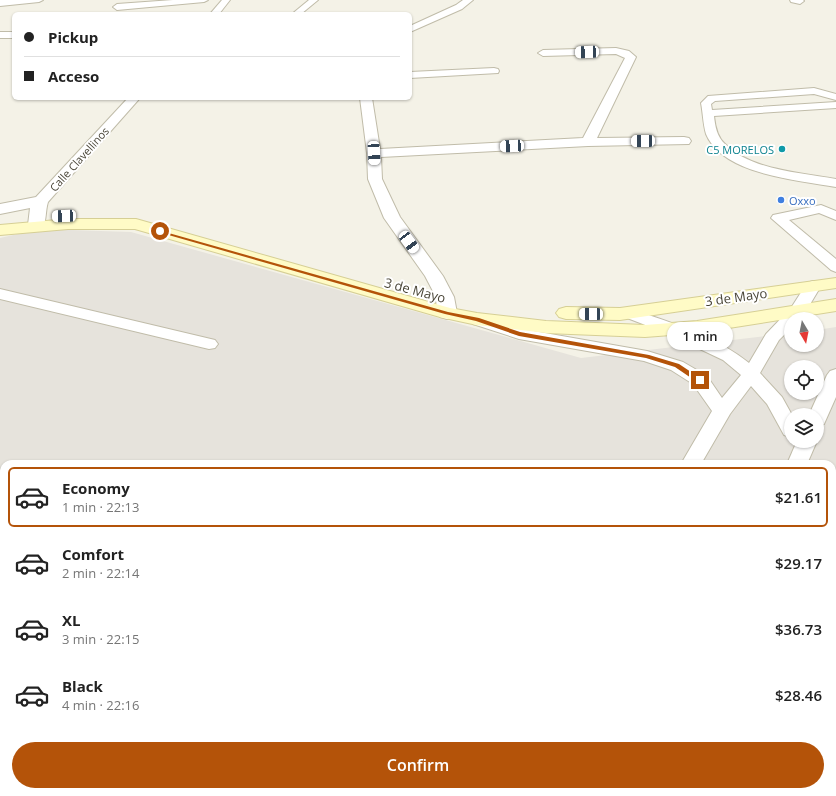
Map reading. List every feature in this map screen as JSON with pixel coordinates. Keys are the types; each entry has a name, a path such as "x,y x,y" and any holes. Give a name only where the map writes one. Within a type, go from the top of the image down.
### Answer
{"main road":[{"path":"0,230 38,214"},
{"path":"0,223 38,214 88,222 136,224 446,305 477,319 554,327 645,331 672,329 697,327 836,305"},
{"name":"3 de Mayo","path":"446,305 534,313 628,313 814,286 836,270"}],"street":[{"path":"0,3 39,0"},
{"path":"117,7 204,0"},
{"path":"216,12 226,0"},
{"path":"299,12 314,0"},
{"path":"412,28 459,7 469,0"},
{"path":"0,35 12,35"},
{"path":"543,53 616,51 625,53 631,57 588,142"},
{"path":"412,75 494,71"},
{"name":"Calle Clavellinos","path":"38,214 132,100"},
{"path":"366,100 374,153 375,179 392,218 434,276 446,305"},
{"path":"374,153 588,142 684,141"},
{"path":"0,209 38,214"}],"lane":[{"path":"836,97 814,91 712,98 706,103 712,135 727,154 747,164 778,172 836,183"},
{"path":"708,113 836,105"},
{"path":"836,216 822,209 778,218 836,270"},
{"path":"694,460 722,411 751,374 772,338 798,311 814,286"},
{"path":"0,294 209,344"},
{"path":"628,313 672,329 729,356 751,374 775,401 784,417"},
{"path":"477,319 519,334 647,356 677,366 700,380 722,411"},
{"path":"822,408 836,375"},
{"path":"793,448 795,460"},
{"path":"798,460 804,448"}],"shaded area":[{"path":"40,229 131,232 581,358 784,334 784,352 824,352 824,329 836,327 836,460 0,460 0,238"}],"place":[{"name":"C5 MORELOS","path":"782,149"},
{"name":"Oxxo","path":"781,200"}],"route":[{"path":"160,231 447,313 477,319 519,334 647,356 677,366 700,380"}]}
